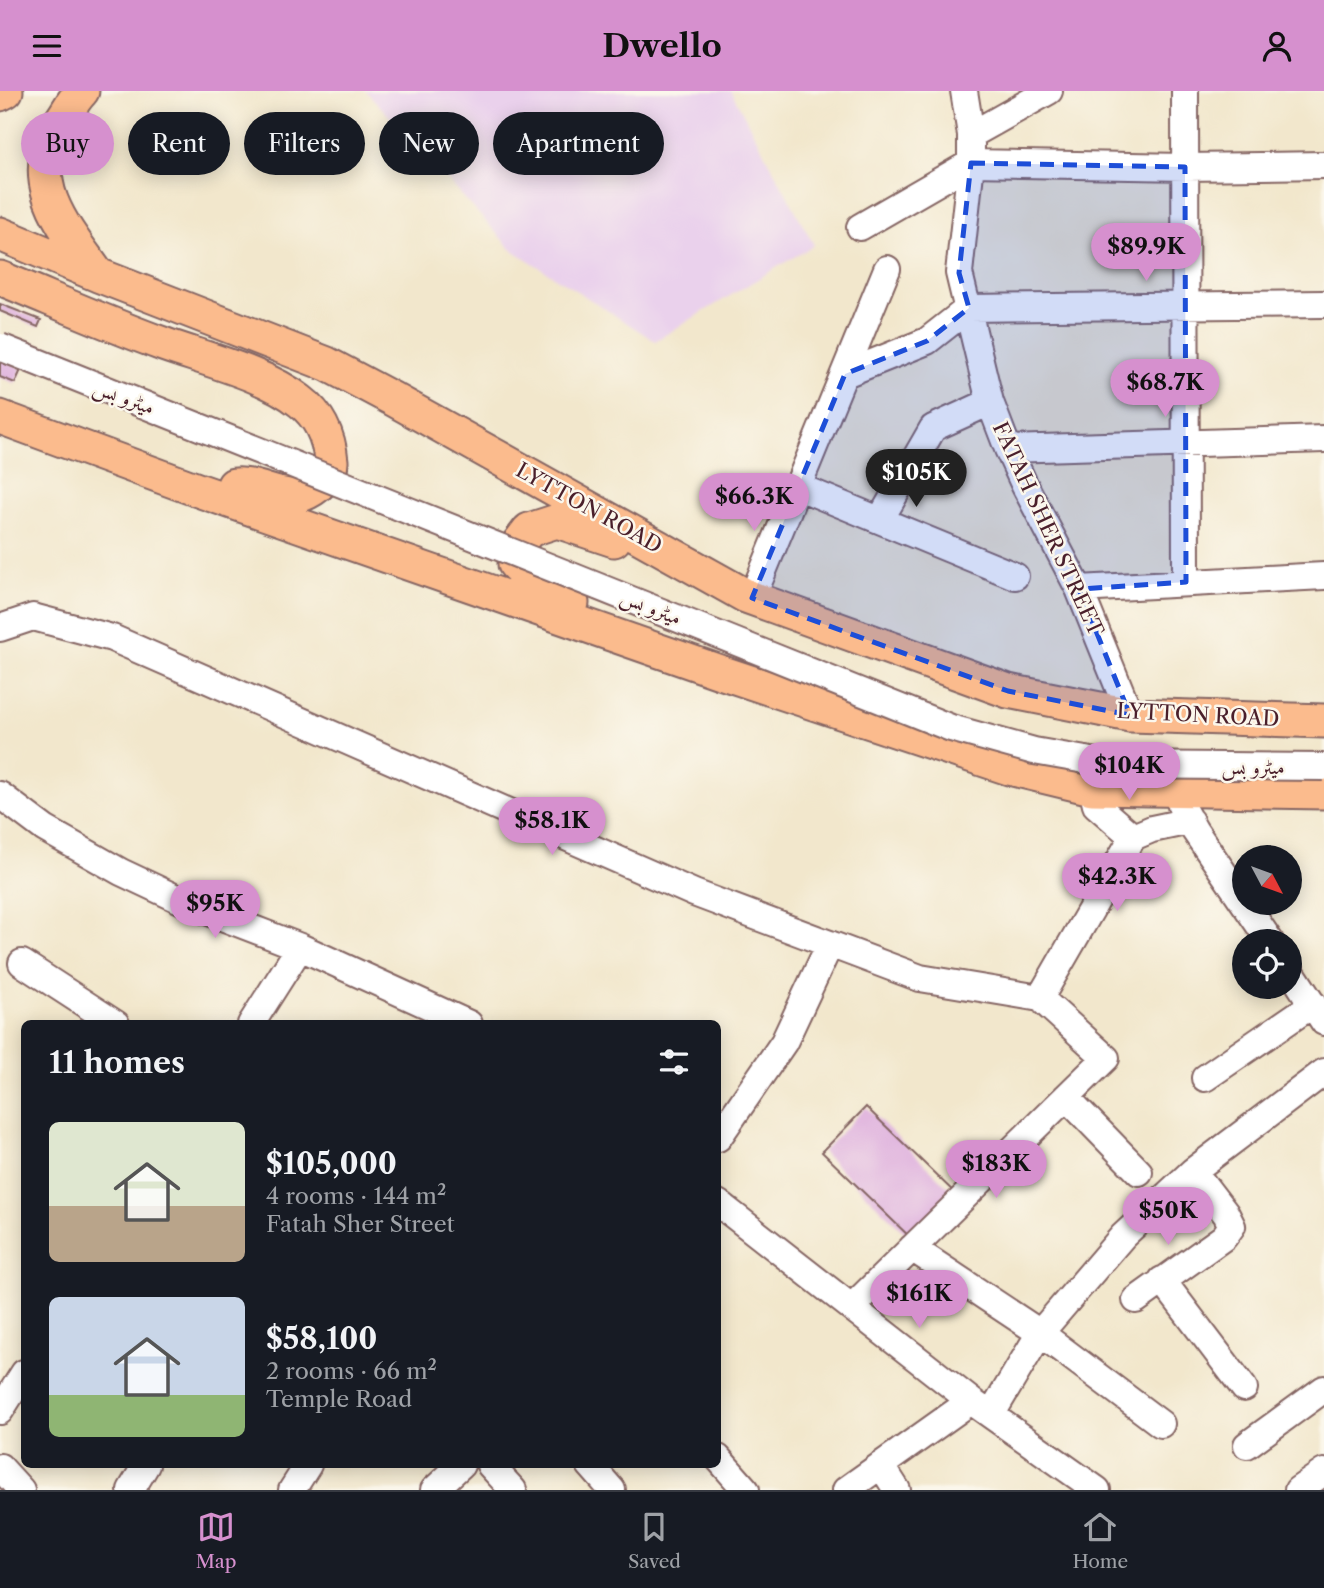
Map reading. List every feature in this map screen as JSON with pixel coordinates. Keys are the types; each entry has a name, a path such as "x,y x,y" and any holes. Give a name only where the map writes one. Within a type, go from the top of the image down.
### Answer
{"main road":[{"path":"0,94 6,91"},
{"path":"82,91 52,133 44,160 45,179 49,198 58,216 98,275"},
{"name":"LYTTON ROAD","path":"0,234 327,364 749,597 1008,691 1130,716 1324,721"},
{"path":"0,278 145,337 274,384 314,414 326,435 331,468 323,481 301,495 279,493 246,484 195,489"},
{"path":"0,417 195,489 720,672 1009,768 1092,788 1324,792"},
{"path":"720,672 556,596 530,579 515,564 516,547 529,530 557,521 598,533 749,597"}],"street":[{"name":"FATAH SHER STREET","path":"964,91 971,135 971,163 959,273 990,402 1008,449 1079,589 1130,716"},
{"path":"971,135 1049,91"},
{"path":"1185,91 1186,582"},
{"path":"860,227 971,163 1185,167 1324,165"},
{"path":"749,597 799,487 887,269"},
{"path":"845,374 927,341 969,308 1324,304"},
{"name":"میٹرو بس","path":"0,347 951,728 1034,751 1114,765 1324,767"},
{"path":"880,520 933,428 990,402"},
{"path":"1008,449 1186,441 1324,439"},
{"path":"799,487 1015,576"},
{"path":"1079,589 1324,576"},
{"path":"0,628 33,617 112,638 694,893 920,978 1040,998 1106,1058 852,1307"},
{"path":"1092,788 1096,805 1133,837"},
{"path":"1172,789 1189,821 1262,929"},
{"path":"0,795 46,829 121,872 191,905 300,947 421,1014 450,1020"},
{"path":"1040,998 1133,837 1152,829 1189,821"},
{"path":"721,1134 784,1042 830,944"},
{"path":"254,1020 300,947"},
{"path":"22,963 110,1020"},
{"path":"1205,1078 1318,1013 1302,988"},
{"path":"846,1490 881,1465 981,1408 1040,1333 1123,1236 1193,1171 1324,1072"},
{"path":"1066,1097 1139,1172"},
{"path":"1136,1300 1224,1237 1232,1226 1193,1171"},
{"path":"721,1205 981,1408 1097,1490"},
{"path":"912,1248 1040,1333 1161,1424"},
{"path":"1162,1280 1244,1388"},
{"path":"0,1411 21,1378"},
{"path":"1247,1445 1324,1389"},
{"path":"721,1461 746,1490"},
{"path":"881,1465 897,1490"},
{"path":"0,1467 21,1490"},
{"path":"131,1490 144,1468"},
{"path":"294,1489 306,1468"},
{"path":"434,1490 458,1468"},
{"path":"493,1468 513,1490"},
{"path":"593,1468 612,1490"},
{"path":"1298,1490 1324,1472"}],"highlighted area":[{"path":"971,163 1185,167 1186,582 1079,589 1130,715 1008,691 752,598 845,374 927,341 969,308 959,273"}],"shaded area":[{"path":"366,91 731,91 814,245 655,341 511,249 443,175 479,175 479,112 385,112"}],"building":[{"path":"0,304 41,320 38,327 0,311"},
{"path":"0,359 22,368 15,383 0,377"},
{"path":"866,1107 959,1197 915,1242 822,1152"}]}
